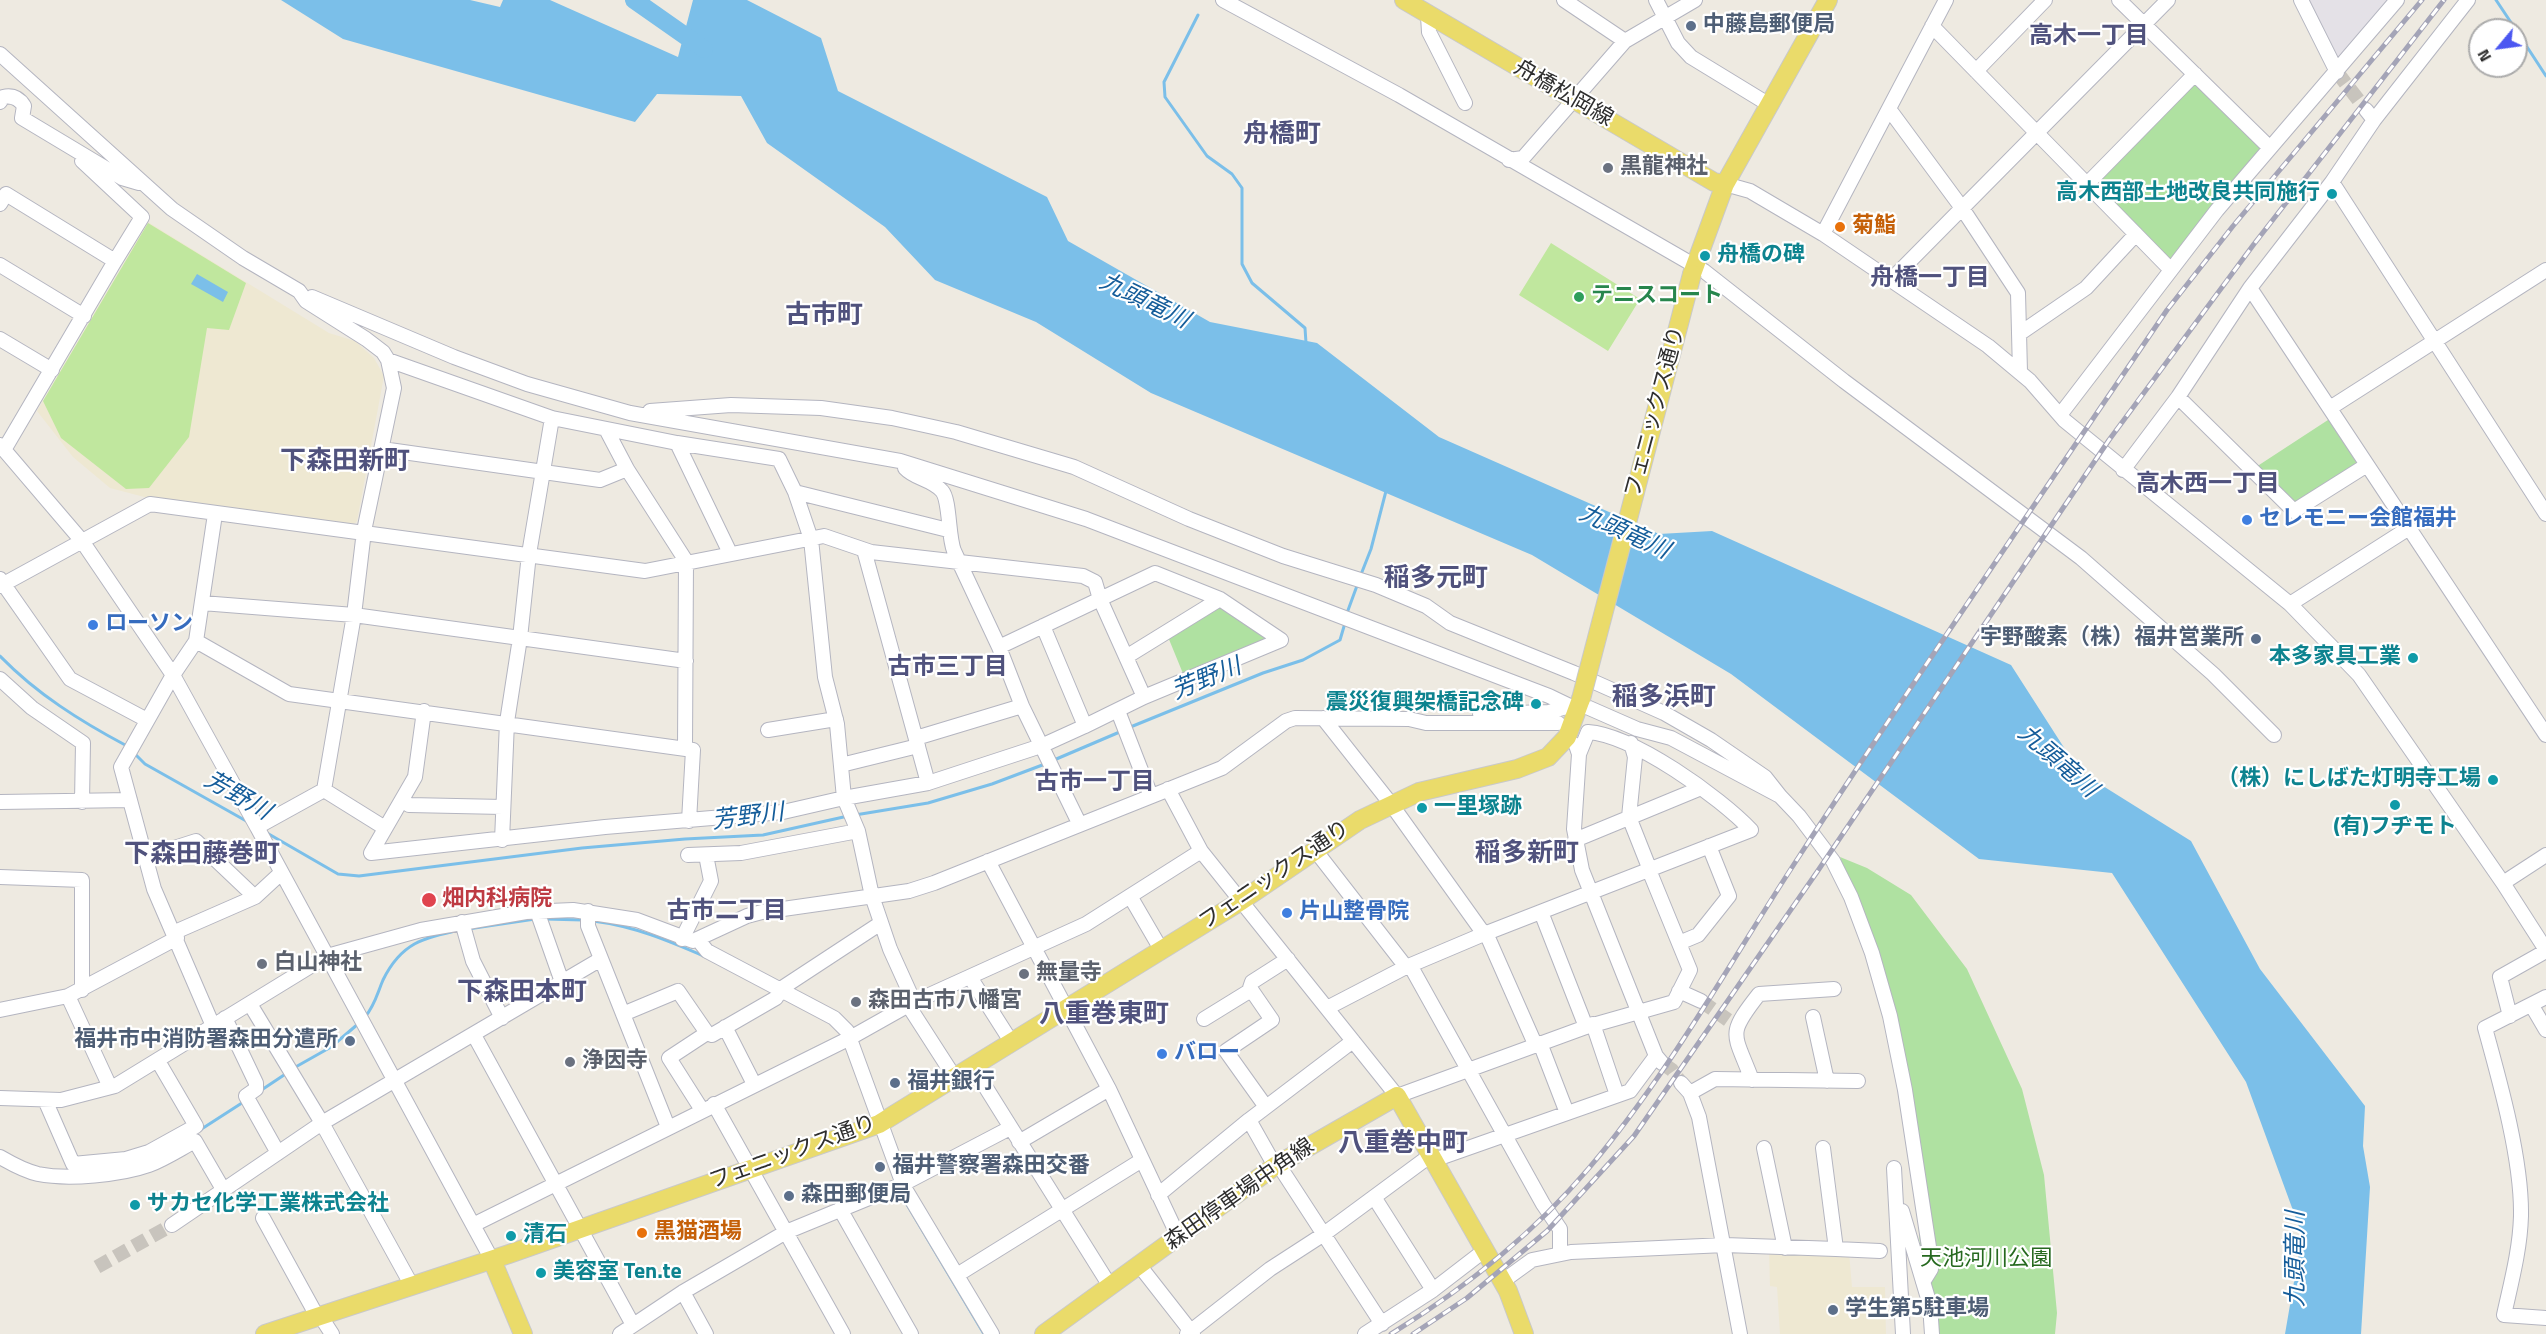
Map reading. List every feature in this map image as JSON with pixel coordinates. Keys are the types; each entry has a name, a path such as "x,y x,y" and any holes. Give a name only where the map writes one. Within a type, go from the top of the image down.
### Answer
{"main road":[{"name":"舟橋松岡線","path":"1404,0 1714,182 1725,184"},
{"name":"フェニックス通り","path":"266,1334 492,1260 752,1170 881,1122 1162,951 1316,850 1391,804 1419,792 1517,769 1543,760 1568,737 1581,706 1693,270 1725,184 1828,0"},
{"path":"1397,1096 1503,1281 1524,1334"},
{"name":"森田停車場中角線","path":"1050,1332 1138,1265 1277,1165 1397,1096"},
{"path":"492,1260 523,1334"}],"street":[{"path":"1223,0 1399,95 1693,270 2081,558 2213,674 2274,735"},
{"path":"1564,0 1625,41"},
{"path":"1656,0 1678,43 1691,57 1768,104"},
{"path":"1509,160 1523,158 1625,41 1695,0"},
{"path":"1823,234 1946,0"},
{"path":"1976,71 2045,0"},
{"path":"2119,0 2269,147"},
{"path":"1891,280 2168,0"},
{"path":"2301,0 2337,72"},
{"path":"2060,415 2269,147 2337,72 2397,0"},
{"path":"2123,470 2178,397 2250,288 2332,182 2370,115 2468,0"},
{"path":"1428,16 1429,32 1465,103"},
{"path":"1932,26 2171,270"},
{"path":"0,54 144,184 204,233 299,291 454,357 527,384 630,413 900,461 1086,519 1637,729 1671,738 1780,796"},
{"path":"2087,184 2195,74"},
{"path":"2,99 19,99 24,106 22,118 123,178 144,184"},
{"path":"1889,109 1962,208 2018,293 2020,372"},
{"path":"61,142 142,217 52,370 2,447 82,541 173,675 492,1260"},
{"path":"2332,182 2546,514"},
{"path":"1725,184 1750,191 1823,234 1988,346 2020,372 2060,415 2123,470 2290,604 2359,675 2503,883 2546,951 2500,977 2510,1016"},
{"path":"0,204 6,194 115,261"},
{"path":"2019,334 2086,288 2136,234"},
{"path":"0,265 84,316"},
{"path":"2330,408 2546,270"},
{"path":"2250,288 2546,735"},
{"path":"299,291 306,301 383,352 388,360 394,388 363,531 354,615 324,790"},
{"path":"0,339 52,370"},
{"path":"388,360 552,418 607,431 779,459 795,492 811,539 825,677 836,719 844,798 858,831 872,896 911,1003 955,1078"},
{"path":"2178,397 2294,511 2367,465"},
{"path":"630,413 731,405 821,408 892,418 956,432 1074,467 1189,519 1283,556 1376,585 1426,606 1450,623 1574,673 1664,713 1711,740 1765,777 1799,816 1833,861 1851,897 1872,953 1890,1016 1907,1101 1931,1269 1923,1282"},
{"path":"502,840 507,722 520,638 529,554 552,418"},
{"path":"607,431 627,468 686,561 685,748"},
{"path":"677,443 730,553"},
{"path":"382,449 600,480 627,468"},
{"path":"900,461 908,472 941,489 945,496 948,530 954,551 999,647 1022,706 1079,824"},
{"path":"795,492 948,530"},
{"path":"147,720 70,679 1,583 150,504 363,531 645,571 686,561 824,536 864,550 962,564 1083,576 1095,582 1100,599 1144,697"},
{"path":"214,513 196,641 173,675 121,767 154,889 219,1022 256,1083 256,1089 246,1096 278,1153"},
{"path":"2290,604 2409,528"},
{"path":"864,550 928,783"},
{"path":"424,711 415,777 371,853 604,827 757,816 928,783 1041,746 1144,697 1281,640 1220,599 1155,573 999,647"},
{"path":"1126,657 1220,599"},
{"path":"202,603 354,615 686,661"},
{"path":"1042,626 1085,726"},
{"path":"196,641 289,694 507,722 693,750 689,821"},
{"path":"0,679 32,708 83,743 82,802"},
{"path":"841,765 1022,706"},
{"path":"1409,719 1425,715 1549,712 1581,706 1633,747"},
{"path":"1118,711 1151,796"},
{"path":"0,1098 61,1100 110,1087 158,1061 327,956 421,930 537,911 588,911 637,920 682,939 699,941 732,923 762,912 909,891 1222,768 1286,721 1295,718 1409,719 1426,723 1558,723"},
{"path":"1323,718 1391,804 1485,933 1538,1044 1567,1113"},
{"path":"768,730 836,719"},
{"path":"1138,1265 1190,1333 1270,1269 1324,1234 1432,1157 1505,1135 1630,1091 1659,1060 1590,894 1575,840 1577,748 1588,732 1613,736 1633,747 1721,802 1751,830 1590,894 1485,933 1408,966 1327,1008"},
{"path":"1168,789 1201,851 1397,1096 1590,1026 1674,1002 1690,970 1629,817 1633,747"},
{"path":"1575,840 1701,788"},
{"path":"257,827 324,790"},
{"path":"324,790 385,828"},
{"path":"0,802 130,800"},
{"path":"402,800 409,805 503,807"},
{"path":"688,855 798,844 858,831"},
{"path":"146,857 196,842 255,897"},
{"path":"1678,943 1698,935 1729,896 1709,846"},
{"path":"1316,850 1408,966 1560,1228 1560,1254"},
{"path":"473,1225 850,1038 911,1003 1086,924 1201,851"},
{"path":"682,939 711,881 706,855"},
{"path":"2503,883 2546,855"},
{"path":"988,861 1109,1089 1178,1236"},
{"path":"0,1010 68,996 82,990 176,935 255,897 281,873"},
{"path":"0,877 82,880 82,990"},
{"path":"1130,896 1162,951"},
{"path":"537,911 562,982"},
{"path":"588,911 588,926 668,1127"},
{"path":"1541,912 1617,1095"},
{"path":"462,922 474,961 502,1018"},
{"path":"623,1014 678,991 707,1033 712,1035 776,998 782,988 881,923"},
{"path":"699,941 707,951 782,988 843,1025 850,1038 903,1184 992,1334"},
{"path":"172,1225 322,1123 601,959"},
{"path":"1266,1107 1226,1052 1272,1020 1251,990 1252,982 1288,959"},
{"path":"970,977 1012,1043"},
{"path":"1752,1080 1732,1023 1759,994 1834,989"},
{"path":"1204,1019 1251,990"},
{"path":"1679,991 1701,1001"},
{"path":"68,996 110,1087"},
{"path":"2546,996 2532,1006 2485,1028 2501,1087 2520,1193 2517,1260 2504,1316 2546,1318"},
{"path":"250,1004 322,1123 412,1286"},
{"path":"2532,1006 2546,1030"},
{"path":"1813,1017 1827,1081"},
{"path":"725,1027 754,1084"},
{"path":"707,1033 669,1058 708,1107 752,1170 843,1334"},
{"path":"474,1035 633,1325"},
{"path":"1158,1195 1249,1120 1353,1041"},
{"path":"0,1157 37,1174 55,1176 132,1164 196,1126 158,1061"},
{"path":"973,1067 1110,1286"},
{"path":"1740,1334 1699,1117 1685,1088 1715,1079 1858,1081"},
{"path":"1019,1142 1109,1089"},
{"path":"45,1100 73,1164 152,1164 195,1141 224,1191"},
{"path":"1249,1120 1382,1324"},
{"path":"620,1334 683,1292 786,1232 903,1184 1010,1128"},
{"path":"1764,1148 1785,1248"},
{"path":"1822,1148 1836,1249"},
{"path":"957,1275 1142,1160"},
{"path":"1894,1167 1903,1334"},
{"path":"1895,1186 1930,1305 1932,1334"},
{"path":"1374,1197 1433,1290"},
{"path":"840,1209 911,1334"},
{"path":"263,1218 319,1317 332,1334"},
{"path":"1503,1281 1532,1260 1560,1254 1725,1245 1880,1251"},
{"path":"1365,1334 1433,1290 1485,1250"},
{"path":"683,1292 706,1334"}],"shaded area":[{"path":"2309,0 2391,0 2340,61"},
{"path":"148,222 329,333 355,341 374,358 384,376 357,521 354,524 152,499 110,488 73,457 37,411"},
{"name":"学生第5駐車場","path":"1769,1250 1849,1252 1852,1287 1885,1287 1886,1334 1780,1334 1777,1287 1770,1286"}],"green space":[{"path":"2195,74 2269,147 2171,270 2090,181"},
{"path":"148,223 246,283 229,330 207,328 189,437 149,488 126,489 61,438 43,401"},
{"name":"テニスコート","path":"1551,243 1640,299 1608,351 1519,295"},
{"path":"2331,418 2367,465 2294,511 2256,467"},
{"path":"1220,599 1279,641 1184,676 1166,632"},
{"name":"天池河川公園","path":"1840,857 1867,868 1911,895 1967,969 2022,1089 2044,1175 2057,1313 2055,1334 1927,1334 1912,1145 1884,1012"}],"water":[{"path":"281,0 470,0 500,7 503,0 550,0 678,57 693,0 747,0 821,38 838,91 1047,197 1068,241 1210,322 1317,343 1439,437 1659,534 1712,531 2011,665 2079,771 2191,841 2260,969 2365,1106 2363,1146 2370,1187 2361,1334 2285,1334 2302,1235 2246,1082 2112,873 1979,859 1731,674 1532,555 1151,393 1036,322 935,280 885,227 767,143 741,96 657,94 635,122 343,39"},
{"path":"197,274 228,292 223,302 191,284"}],"waterway":[{"name":"九頭竜川","path":"634,0 704,49"},
{"path":"2496,0 2508,18"},
{"path":"1198,15 1164,82 1165,97 1207,156 1232,174 1242,188 1242,264 1252,283 1305,328 1306,343"},
{"path":"2528,48 2546,76"},
{"name":"芳野川","path":"1360,577 1371,549 1386,491"},
{"name":"芳野川","path":"1347,613 1358,583"},
{"name":"芳野川","path":"1128,728 1263,673 1303,660 1340,640 1345,623"},
{"name":"芳野川","path":"0,656 29,683 60,706 127,746"},
{"name":"芳野川","path":"1054,760 1122,731"},
{"name":"芳野川","path":"134,753 145,764 248,822"},
{"name":"芳野川","path":"855,815 928,803 992,784 1045,764"},
{"name":"芳野川","path":"267,833 338,874 359,876 582,848 763,835 848,816"},
{"path":"468,929 535,919"},
{"path":"545,919 583,920"},
{"path":"593,921 637,930 706,957"},
{"path":"365,1017 374,1004 390,968 406,950 425,939 461,930"},
{"path":"292,1069 331,1047 358,1024"},
{"path":"260,1091 287,1073"},
{"path":"200,1130 245,1101"},
{"path":"899,1191 984,1334"}],"tunnel":[{"path":"2337,72 2366,110"},
{"path":"1701,1001 1728,1020"},
{"path":"1662,1063 1672,1070 1681,1083"},
{"path":"97,1267 172,1225"}],"railway":[{"path":"1391,1334 1445,1298 1497,1259 1568,1192 1619,1131 1674,1054 1890,718 2167,310 2233,226 2422,0"},
{"path":"1413,1334 1467,1298 1547,1231 1634,1136 1817,872 2109,440 2254,244 2444,0"}],"place":[{"name":"中藤島郵便局","path":"1691,26"},
{"name":"黒龍神社","path":"1608,168"},
{"name":"高木西部土地改良共同施行","path":"2332,194"},
{"name":"菊鮨","path":"1840,227"},
{"name":"舟橋の碑","path":"1705,256"},
{"name":"テニスコート","path":"1579,297"},
{"name":"セレモニー会館福井","path":"2247,520"},
{"name":"ローソン","path":"93,625"},
{"name":"宇野酸素（株）福井営業所","path":"2256,639"},
{"name":"本多家具工業","path":"2413,658"},
{"name":"震災復興架橋記念碑","path":"1536,704"},
{"name":"（株）にしばた灯明寺工場","path":"2493,780"},
{"name":"(有)フヂモト","path":"2395,805"},
{"name":"一里塚跡","path":"1422,808"},
{"name":"畑内科病院","path":"429,900"},
{"name":"片山整骨院","path":"1287,913"},
{"name":"白山神社","path":"262,964"},
{"name":"無量寺","path":"1024,974"},
{"name":"森田古市八幡宮","path":"856,1002"},
{"name":"福井市中消防署森田分遣所","path":"350,1041"},
{"name":"バロー","path":"1162,1054"},
{"name":"浄因寺","path":"570,1062"},
{"name":"福井銀行","path":"895,1083"},
{"name":"福井警察署森田交番","path":"880,1167"},
{"name":"森田郵便局","path":"789,1196"},
{"name":"サカセ化学工業株式会社","path":"135,1205"},
{"name":"黒猫酒場","path":"642,1233"},
{"name":"清石","path":"511,1236"},
{"name":"美容室 Ten.te","path":"541,1273"},
{"name":"学生第5駐車場","path":"1833,1310"}],"district":[{"name":"高木一丁目","path":"2089,37"},
{"name":"舟橋町","path":"1282,136"},
{"name":"舟橋一丁目","path":"1930,279"},
{"name":"古市町","path":"824,317"},
{"name":"下森田新町","path":"345,463"},
{"name":"高木西一丁目","path":"2208,485"},
{"name":"稲多元町","path":"1436,580"},
{"name":"古市三丁目","path":"948,668"},
{"name":"稲多浜町","path":"1664,699"},
{"name":"古市一丁目","path":"1095,783"},
{"name":"稲多新町","path":"1527,855"},
{"name":"下森田藤巻町","path":"202,856"},
{"name":"古市二丁目","path":"727,912"},
{"name":"下森田本町","path":"522,994"},
{"name":"八重巻東町","path":"1104,1016"},
{"name":"八重巻中町","path":"1403,1145"}]}
